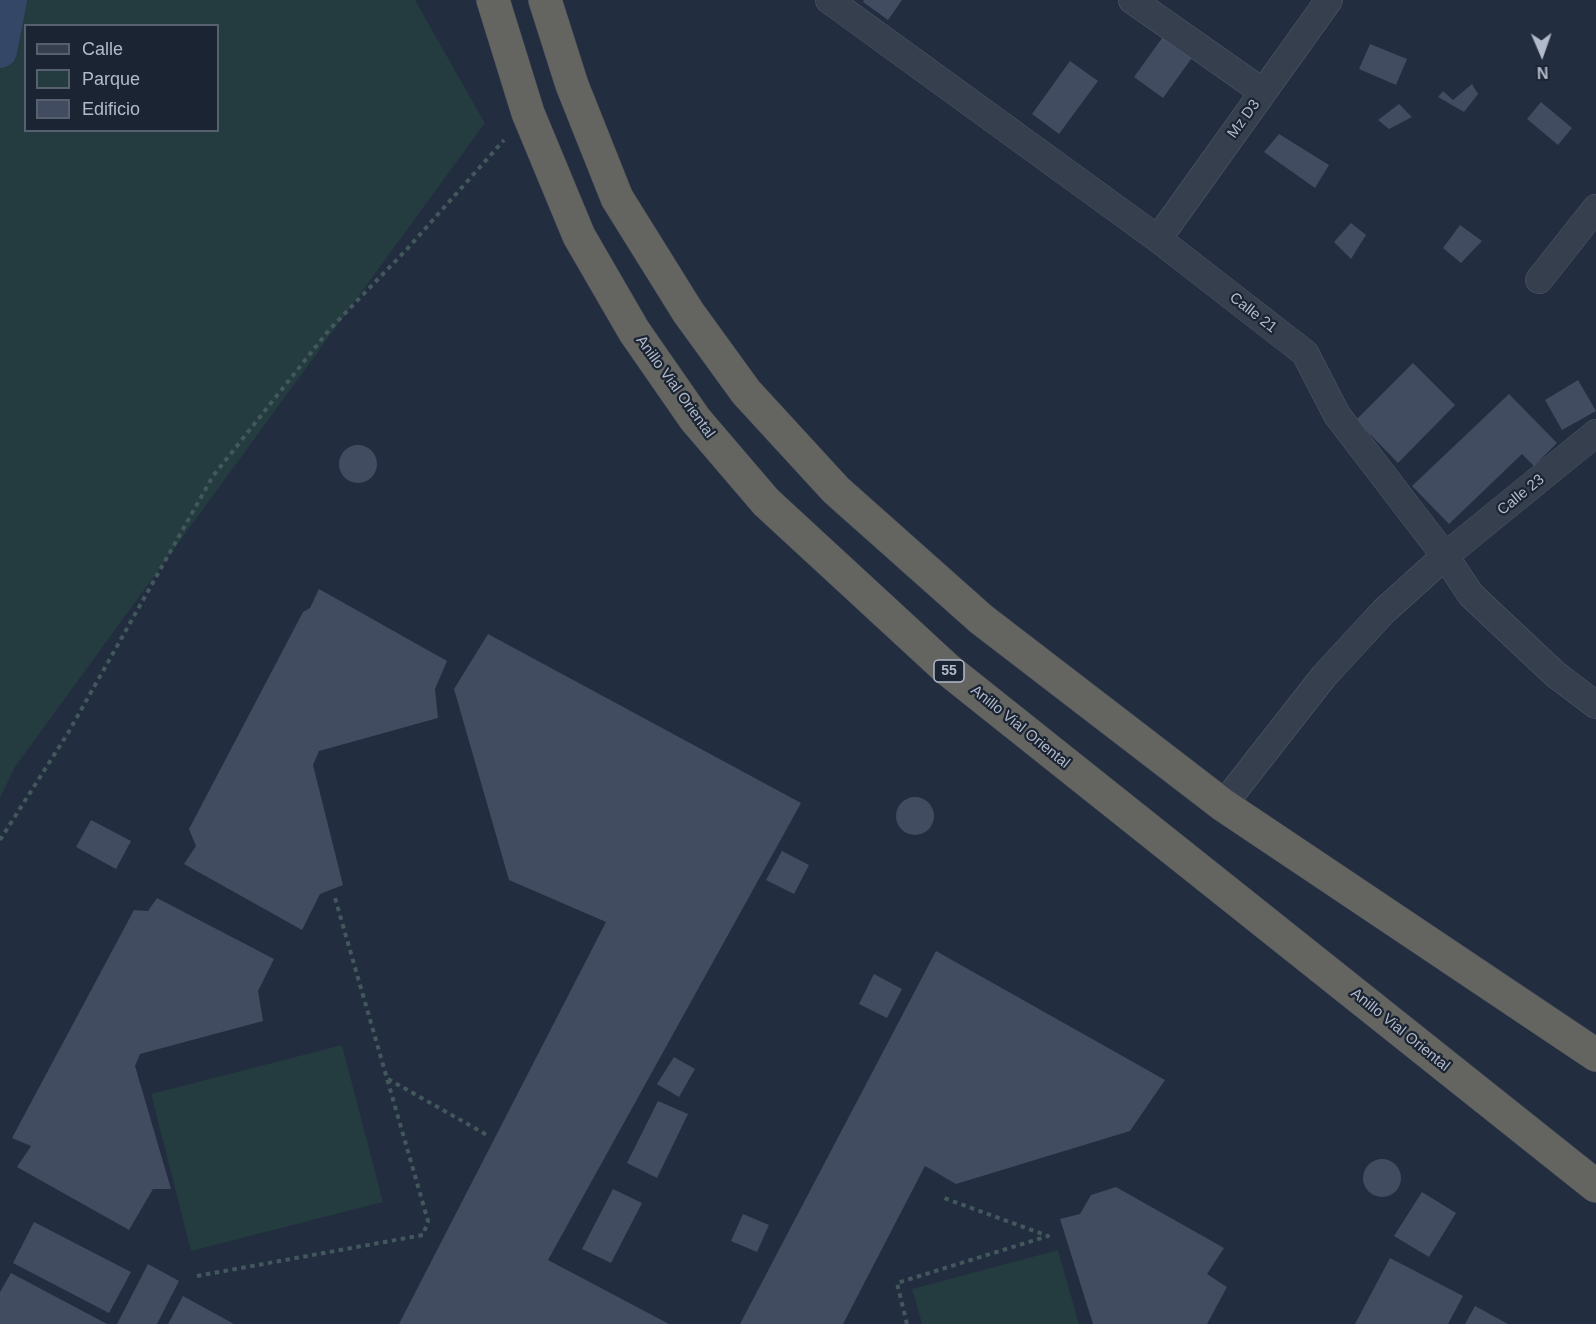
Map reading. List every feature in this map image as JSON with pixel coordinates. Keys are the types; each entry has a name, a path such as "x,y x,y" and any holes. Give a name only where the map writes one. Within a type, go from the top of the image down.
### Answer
{"highway":[{"name":"Anillo Vial Oriental","path":"493,0 528,113 579,236 634,331 695,419 766,502 947,669 1596,1186"},
{"path":"545,0 572,85 617,198 688,312 746,392 836,490 981,619 1223,805 1596,1055"}],"street":[{"name":"Calle 21","path":"829,0 1158,238 1305,353 1337,415 1446,556 1471,595 1555,674 1596,705"},
{"path":"1132,0 1263,92"},
{"name":"Mz D3","path":"1158,238 1329,0"},
{"path":"1539,280 1596,208"},
{"name":"Calle 23","path":"1223,805 1324,676 1384,611 1446,556 1596,433"}],"path":[{"path":"0,840 68,733 213,476 329,330 408,248 528,113"},
{"path":"197,1276 423,1235 428,1221 335,898"},
{"path":"387,1079 487,1135"},
{"path":"907,1324 897,1283 1048,1236 944,1198"}],"green space":[{"path":"0,0 415,0 485,123 15,767 0,798"},
{"path":"342,1045 383,1202 191,1251 151,1094"},
{"path":"1058,1250 1079,1324 922,1324 912,1289"}],"building":[{"path":"864,0 902,0 888,20 863,2"},
{"path":"1165,34 1194,55 1163,98 1134,77"},
{"path":"1370,44 1407,59 1396,85 1359,69"},
{"path":"1070,61 1098,81 1059,134 1032,114"},
{"path":"1472,84 1478,94 1464,112 1438,97 1443,91 1453,100"},
{"path":"1541,102 1572,128 1558,145 1527,119"},
{"path":"1399,104 1412,117 1389,129 1378,120"},
{"path":"1279,134 1329,165 1315,188 1264,152"},
{"path":"1351,223 1366,235 1351,259 1334,242"},
{"path":"1460,225 1482,241 1461,263 1443,248"},
{"path":"1413,363 1455,405 1398,463 1356,420"},
{"path":"1578,380 1596,411 1562,430 1545,400"},
{"path":"1509,394 1557,443 1534,466 1522,454 1449,524 1412,486"},
{"path":"358,445 371,451 377,464 371,477 358,483 345,477 339,464 345,451"},
{"path":"319,589 447,661 435,689 438,718 319,751 313,765 343,885 320,894 302,930 184,864 196,846 189,829 303,612 310,608"},
{"path":"488,634 801,803 548,1260 669,1324 399,1324 606,922 509,880 454,689"},
{"path":"915,797 928,803 934,816 928,829 915,835 902,829 896,816 902,803"},
{"path":"91,820 131,841 116,869 76,847"},
{"path":"782,851 809,865 794,894 766,880"},
{"path":"157,898 274,959 258,991 263,1021 140,1054 135,1066 171,1189 153,1189 129,1230 17,1167 31,1146 12,1138 134,910 148,911"},
{"path":"936,951 1165,1080 1130,1131 956,1184 925,1166 843,1324 740,1324"},
{"path":"874,974 902,989 887,1018 859,1004"},
{"path":"674,1057 695,1069 679,1097 657,1084"},
{"path":"658,1101 688,1114 657,1178 627,1163"},
{"path":"1382,1159 1395,1165 1401,1178 1395,1191 1382,1197 1369,1191 1363,1178 1369,1165"},
{"path":"1116,1187 1224,1248 1207,1274 1227,1287 1207,1324 1093,1324 1060,1219 1080,1214 1091,1195"},
{"path":"613,1189 642,1203 611,1263 582,1249"},
{"path":"1422,1192 1456,1213 1429,1257 1394,1236"},
{"path":"743,1214 769,1225 757,1252 731,1241"},
{"path":"34,1222 131,1272 109,1313 13,1263"},
{"path":"1390,1258 1463,1296 1448,1324 1355,1324"},
{"path":"148,1264 179,1281 157,1324 117,1324"},
{"path":"11,1273 107,1324 0,1324 0,1292"},
{"path":"183,1296 234,1324 168,1324"},
{"path":"1475,1306 1508,1324 1465,1324"}],"waterway":[{"path":"0,51 10,0"}]}
